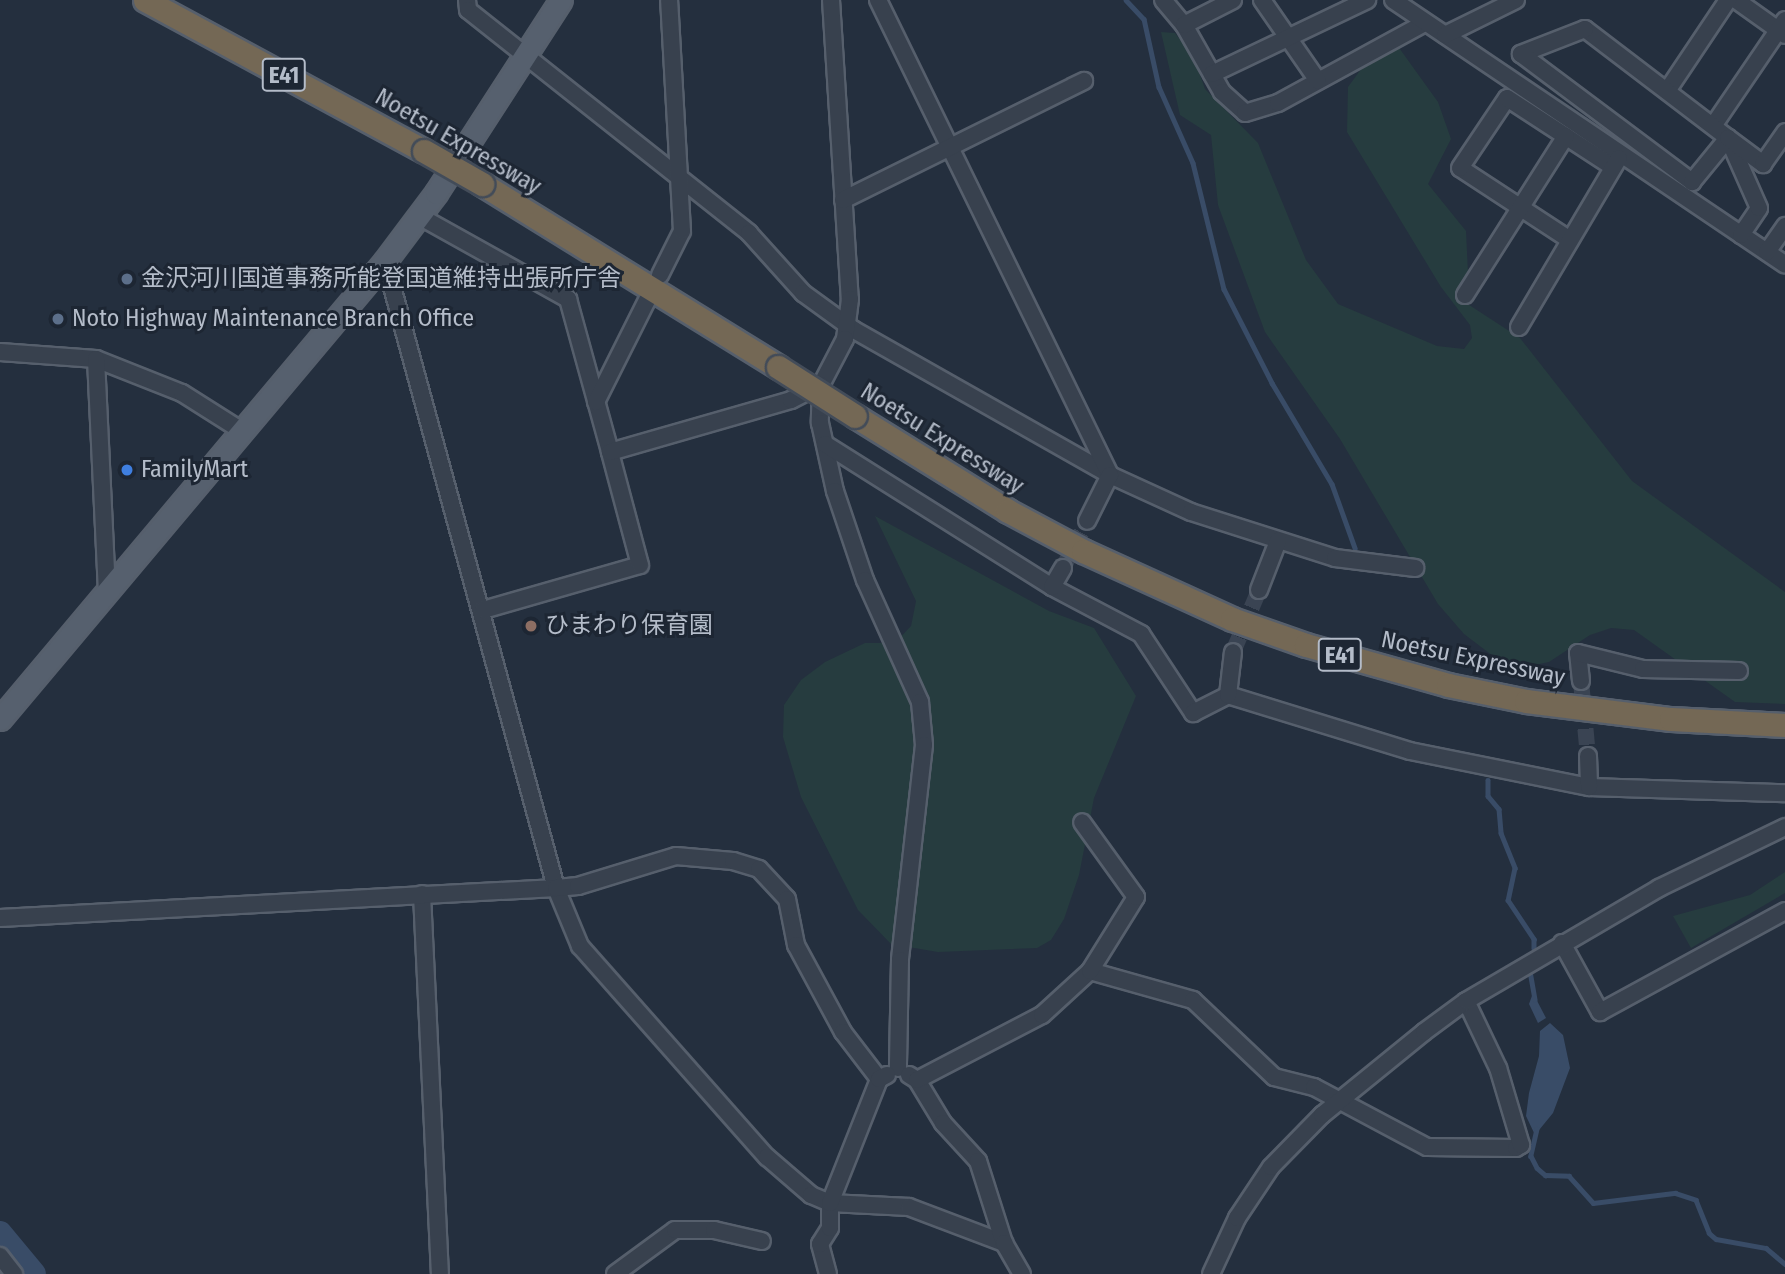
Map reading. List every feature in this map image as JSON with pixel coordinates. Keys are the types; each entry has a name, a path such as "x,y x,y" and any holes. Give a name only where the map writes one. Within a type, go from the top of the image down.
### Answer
{"highway":[{"name":"Noetsu Expressway","path":"145,0 482,184 1008,512 1083,551 1232,619 1306,645 1437,682 1526,701 1671,719 1785,725"}],"main road":[{"path":"0,719 385,261 419,216 528,55 561,0"}],"street":[{"path":"467,0 468,10 749,233 803,293 847,325 1110,475 1191,512 1335,558 1415,568"},
{"path":"660,275 682,231 669,0"},
{"path":"831,0 850,299 845,339 821,385 825,444 835,491 865,580 920,702 924,745 900,960 898,1068"},
{"path":"878,0 1110,475"},
{"path":"1163,0 1184,25 1222,92 1245,113 1278,103 1423,24"},
{"path":"1184,25 1233,0"},
{"path":"1262,0 1318,81"},
{"path":"1212,74 1367,0"},
{"path":"1393,0 1617,161"},
{"path":"1445,35 1516,0"},
{"path":"1667,91 1728,0"},
{"path":"1713,126 1783,28 1736,0"},
{"path":"1728,138 1692,182 1521,54 1585,29 1763,163"},
{"path":"843,200 949,145 1084,81"},
{"path":"1570,240 1460,168 1507,98 1566,136 1617,161 1785,264"},
{"path":"1748,184 1785,132"},
{"path":"1465,295 1566,136"},
{"path":"1728,138 1759,208 1741,235"},
{"path":"1519,327 1617,161"},
{"path":"419,216 568,299 640,565 483,610"},
{"path":"1767,252 1785,226"},
{"path":"385,261 483,610 555,888 580,946 655,1034 792,1182 831,1203 909,1207 1004,1243"},
{"path":"596,402 648,300"},
{"path":"0,352 96,359 182,393 242,431"},
{"path":"96,359 107,590"},
{"path":"610,452 791,400 821,385"},
{"path":"825,444 1052,587 1142,634 1193,713 1227,695 1410,751 1589,787 1785,793"},
{"path":"1087,521 1110,475"},
{"path":"1259,590 1278,541"},
{"path":"1052,587 1063,568"},
{"path":"1227,695 1233,653"},
{"path":"1581,681 1578,653 1643,669 1739,671"},
{"path":"1588,756 1589,787"},
{"path":"917,1080 1042,1015 1090,971 1136,897 1082,822"},
{"path":"1210,1274 1237,1217 1271,1167 1336,1103 1466,1001 1562,943 1714,859 1785,827"},
{"path":"0,918 578,886 676,856 702,855 760,869 787,899 796,945 843,1032 879,1079"},
{"path":"422,894 440,1274"},
{"path":"1562,943 1600,1012 1785,911"},
{"path":"1090,971 1193,1000 1274,1077 1314,1087 1336,1103 1427,1147 1474,1150 1521,1144 1498,1068 1466,1001"},
{"path":"828,1274 820,1244 830,1228 831,1203 879,1079 898,1068"},
{"path":"898,1068 917,1080 943,1123 978,1161 1004,1243 1022,1274"},
{"path":"615,1274 675,1230 713,1230 762,1241"},
{"path":"0,1256 14,1274"}],"green space":[{"path":"1161,32 1175,33 1194,58 1205,89 1258,143 1306,260 1338,304 1437,346 1464,349 1472,338 1470,325 1441,287 1347,132 1348,87 1375,50 1397,45 1438,102 1451,139 1428,184 1466,231 1468,273 1463,301 1520,338 1632,481 1785,592 1785,704 1735,702 1634,630 1611,628 1590,635 1549,662 1530,666 1497,659 1464,634 1438,604 1340,439 1265,332 1218,205 1211,135 1180,115"},
{"path":"875,516 1049,611 1094,628 1136,696 1094,798 1079,875 1064,919 1051,940 1037,948 938,952 891,944 858,910 801,797 783,737 784,705 801,680 825,662 865,643 895,643 911,626 916,601"},
{"path":"1785,872 1785,893 1691,948 1673,916 1750,895"}],"water":[{"path":"1533,993 1546,1018 1538,1023 1529,1004"},
{"path":"1550,1023 1563,1035 1570,1068 1553,1113 1535,1135 1526,1116 1529,1093 1539,1056 1540,1031"}],"waterway":[{"path":"1126,0 1144,19 1159,87 1193,163 1224,289 1272,383 1332,484 1355,548"},
{"path":"1488,780 1488,796 1499,809 1501,833 1515,868 1508,900 1534,939 1534,948"},
{"path":"1530,971 1535,1000"},
{"path":"1537,1129 1531,1156 1537,1168 1545,1175 1569,1176 1593,1203 1675,1193 1696,1200 1709,1233 1716,1239 1766,1248 1785,1264"},
{"path":"0,1233 34,1274"}],"tunnel":[{"path":"1063,568 1087,521"},
{"path":"1233,652 1259,590"},
{"path":"1581,681 1588,756"}],"place":[{"name":"金沢河川国道事務所能登国道維持出張所庁舎","path":"127,279"},
{"name":"Noto Highway Maintenance Branch Office","path":"58,319"},
{"name":"FamilyMart","path":"127,470"},
{"name":"ひまわり保育園","path":"531,626"}]}
